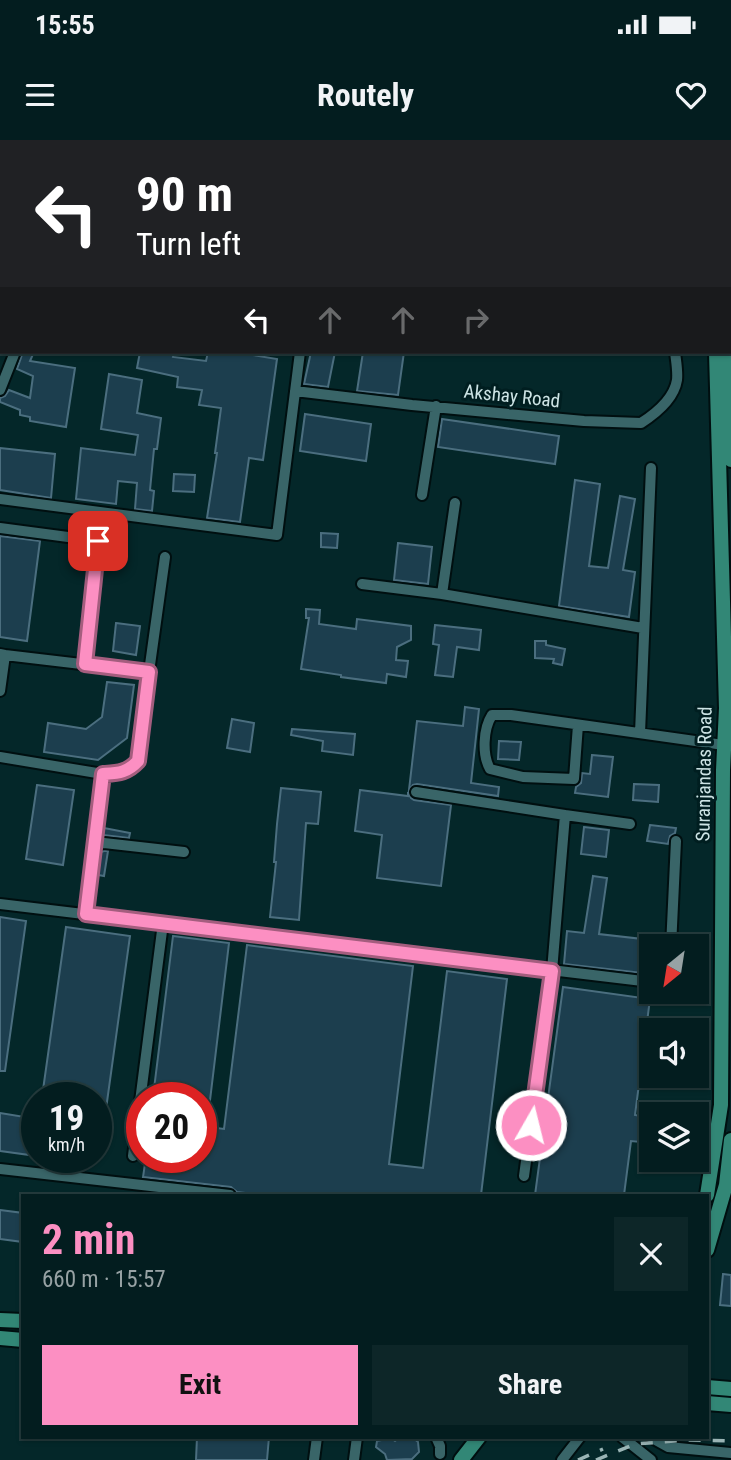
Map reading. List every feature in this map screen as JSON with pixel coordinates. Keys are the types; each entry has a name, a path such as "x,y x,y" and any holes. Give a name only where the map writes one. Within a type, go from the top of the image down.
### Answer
{"main road":[{"name":"Suranjandas Road","path":"717,354 726,375 731,460"},
{"name":"Suranjandas Road","path":"707,1194 721,1105 723,792 728,745 728,354"},
{"path":"709,1243 726,1185 731,1140"},
{"path":"0,1320 21,1321"},
{"path":"0,1338 21,1340"},
{"path":"709,1387 731,1389"},
{"path":"709,1403 731,1405"},
{"path":"461,1460 477,1439"},
{"path":"471,1460 487,1439"}],"street":[{"path":"0,390 14,354"},
{"path":"0,499 277,535 300,354"},
{"name":"Akshay Road","path":"295,391 584,421 641,423 661,407 674,390 677,381 675,354"},
{"path":"422,495 436,406"},
{"path":"640,733 651,468"},
{"path":"442,594 455,503"},
{"path":"0,528 98,541 85,664"},
{"path":"0,757 103,774 123,773 138,761 165,557"},
{"path":"362,584 442,594 643,628"},
{"path":"0,691 2,654 149,672"},
{"path":"579,724 574,779 523,777 490,769 485,760 486,723 492,715 511,715 579,724 728,745"},
{"path":"86,914 103,774"},
{"path":"416,792 631,824"},
{"path":"524,1176 552,971 565,815"},
{"path":"672,934 676,841"},
{"path":"93,848 104,843 184,852"},
{"path":"0,904 639,981"},
{"path":"143,1082 163,923"},
{"path":"0,1169 221,1194"},
{"path":"314,1460 317,1439"},
{"path":"354,1460 357,1439"},
{"path":"437,1439 440,1454"},
{"path":"562,1460 578,1439"},
{"path":"625,1439 651,1460"},
{"path":"654,1439 668,1447 731,1453"}],"building":[{"path":"22,354 33,354 30,361 75,368 66,427 30,421 30,417 20,415 20,410 0,402 0,398 9,390 30,398 33,376 17,369"},
{"path":"140,354 174,354 173,357 206,361 208,354 246,354 277,359 263,460 249,458 240,522 207,518 221,408 199,405 202,390 177,387 178,377 137,368"},
{"path":"311,354 335,354 328,387 304,384"},
{"path":"363,354 404,354 398,395 357,391"},
{"path":"109,374 142,380 137,413 161,418 157,449 154,449 150,490 154,491 152,511 135,509 137,483 118,481 116,504 76,499 81,448 135,455 138,435 101,429"},
{"path":"305,414 371,424 366,461 300,451"},
{"path":"442,419 559,436 555,464 438,447"},
{"path":"0,448 55,454 51,498 0,490"},
{"path":"174,474 195,475 194,492 173,491"},
{"path":"575,480 600,484 589,566 608,568 620,496 635,499 623,570 635,572 629,617 559,606"},
{"path":"321,533 338,534 337,548 321,547"},
{"path":"0,536 40,541 27,641 0,637"},
{"path":"398,543 432,547 428,584 394,580"},
{"path":"306,609 320,610 319,624 356,629 357,619 411,626 411,640 397,647 396,660 408,661 406,677 387,674 386,683 301,669 309,618 306,618"},
{"path":"116,623 140,626 136,655 113,651"},
{"path":"435,625 481,630 479,650 457,647 453,677 435,675 439,645 433,644"},
{"path":"535,641 546,641 546,645 565,649 562,665 553,663 554,659 535,658"},
{"path":"107,682 134,685 127,738 98,760 44,752 48,723 86,729 102,717"},
{"path":"465,707 479,709 471,783 499,787 498,796 417,784 409,790 417,721 463,726"},
{"path":"232,719 254,723 250,752 227,748"},
{"path":"292,729 355,734 353,755 322,751 323,741 291,735"},
{"path":"499,741 521,742 519,760 498,759"},
{"path":"592,755 613,757 608,797 575,793 576,787 581,783 582,773 590,774"},
{"path":"634,784 659,785 658,802 633,800"},
{"path":"37,785 74,790 63,865 26,859"},
{"path":"281,788 321,792 318,824 306,823 299,920 270,917"},
{"path":"360,790 408,796 408,792 414,800 451,805 441,886 377,878 382,835 355,831"},
{"path":"650,825 676,828 675,833 670,836 668,844 647,841"},
{"path":"584,827 609,830 606,857 581,854"},
{"path":"104,828 130,833 129,838 103,835"},
{"path":"108,851 104,876 98,875 101,852"},
{"path":"593,876 607,878 599,934 639,939 639,973 564,964 567,931 584,933"},
{"path":"0,917 26,921 5,1071 0,1071"},
{"path":"66,927 130,936 110,1082 44,1082"},
{"path":"173,936 229,943 212,1082 155,1082"},
{"path":"247,945 413,966 389,1164 423,1168 447,971 507,979 481,1194 254,1194 237,1192 231,1187 143,1177 144,1173 217,1173 217,1128 224,1129"},
{"path":"563,987 639,997 639,1004 649,1004 648,1018 639,1018 639,1084 635,1115 639,1116 639,1142 631,1141 624,1194 535,1194"},
{"path":"0,1113 21,1116 21,1154 0,1151"},
{"path":"0,1210 21,1213 21,1242 0,1239"},
{"path":"723,1274 731,1275 731,1306 720,1305"},
{"path":"197,1439 269,1439 267,1460 196,1460"},
{"path":"414,1439 418,1442 419,1452 412,1459 387,1460 385,1454 376,1447 377,1441"}],"railway":[{"path":"596,1460 635,1444 688,1440 731,1441"},
{"path":"578,1460 603,1449"}],"route":[{"path":"98,541 85,664 149,672 138,761 123,773 103,774 86,914 552,971 531,1125"}]}
